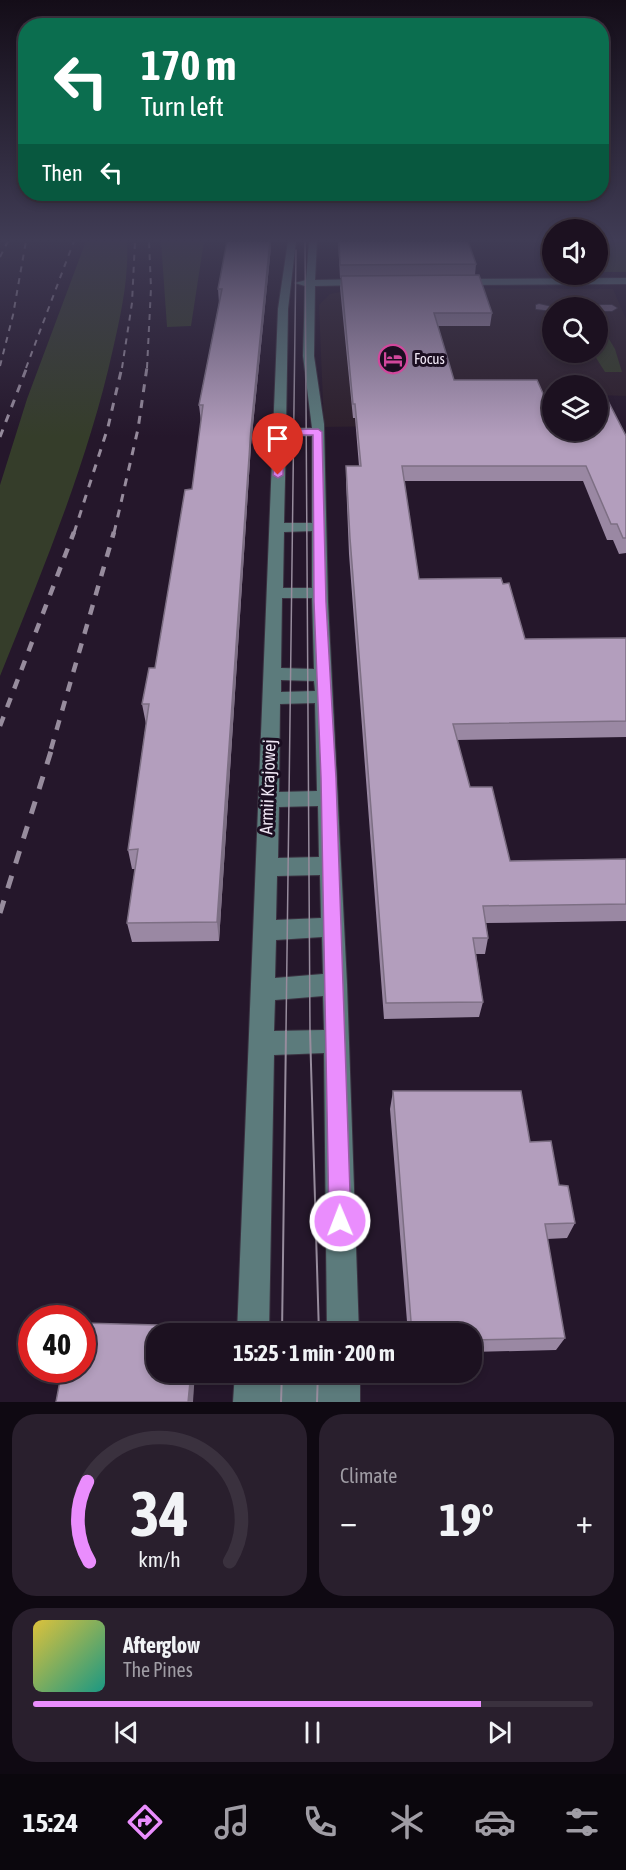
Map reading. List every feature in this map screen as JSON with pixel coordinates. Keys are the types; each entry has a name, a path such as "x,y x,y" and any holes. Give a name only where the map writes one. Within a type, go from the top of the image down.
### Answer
{"street":[{"name":"Armii Krajowej","path":"253,1323 261,990 285,306"},
{"path":"310,306 310,395 318,432 318,527 335,984 343,1323"},
{"path":"280,432 318,432"},
{"path":"276,528 318,527"},
{"path":"274,593 320,593"},
{"path":"272,674 323,675"},
{"path":"271,698 324,697"},
{"path":"267,800 328,798"},
{"path":"266,867 331,866"},
{"path":"263,932 333,927"},
{"path":"261,990 335,984"},
{"path":"260,1044 336,1041"},
{"path":"250,1391 344,1389"}],"shaded area":[{"path":"319,306 542,306 542,363 608,363 608,306 621,306 626,319 626,396 608,395 608,375 542,375 542,395 536,395 542,411 542,424 324,427"}],"green space":[{"path":"62,306 122,306 103,391 78,474 0,676 0,485 27,399"},
{"path":"166,306 194,306 191,326 167,327"},
{"path":"608,337 615,349 622,372 605,372 599,363 608,363"}],"building":[{"path":"219,306 263,306 251,428 217,922 127,923 138,849 128,850 149,704 142,704 149,668 155,668 185,490 192,489 203,405 199,405"},
{"path":"344,306 490,306 492,313 434,313 454,380 537,380 542,391 542,441 608,441 608,401 626,436 626,538 623,538 617,524 611,524 586,466 402,466 419,579 501,578 503,584 509,583 525,639 626,638 626,721 453,724 470,787 492,787 510,861 626,859 626,904 483,906 488,938 473,938 483,1002 386,1003 346,466 361,466 355,404 353,404"},
{"path":"393,1091 521,1091 530,1142 551,1141 559,1185 568,1186 575,1223 545,1224 565,1338 482,1340 482,1323 411,1323"},
{"path":"96,1323 146,1325 146,1383 190,1383 188,1402 56,1402 60,1383 96,1383"}],"tram line":[{"path":"286,1032 295,306"},
{"path":"305,306 310,1032"},
{"path":"282,1323 286,1031"},
{"path":"310,1031 319,1323"},
{"path":"281,1402 282,1383"},
{"path":"317,1402 318,1383"}],"railway":[{"path":"0,366 15,306"},
{"path":"26,368 49,306"},
{"path":"122,368 131,306"},
{"path":"147,368 150,306"},
{"path":"0,437 27,367"},
{"path":"74,533 108,427 122,367"},
{"path":"114,533 138,429 147,367"},
{"path":"0,726 74,532"},
{"path":"51,749 114,532"},
{"path":"0,913 52,748"}],"place":[{"name":"Focus","path":"393,359"}],"route":[{"path":"278,475 280,432 318,432 320,602 336,1022 340,1221"}]}
